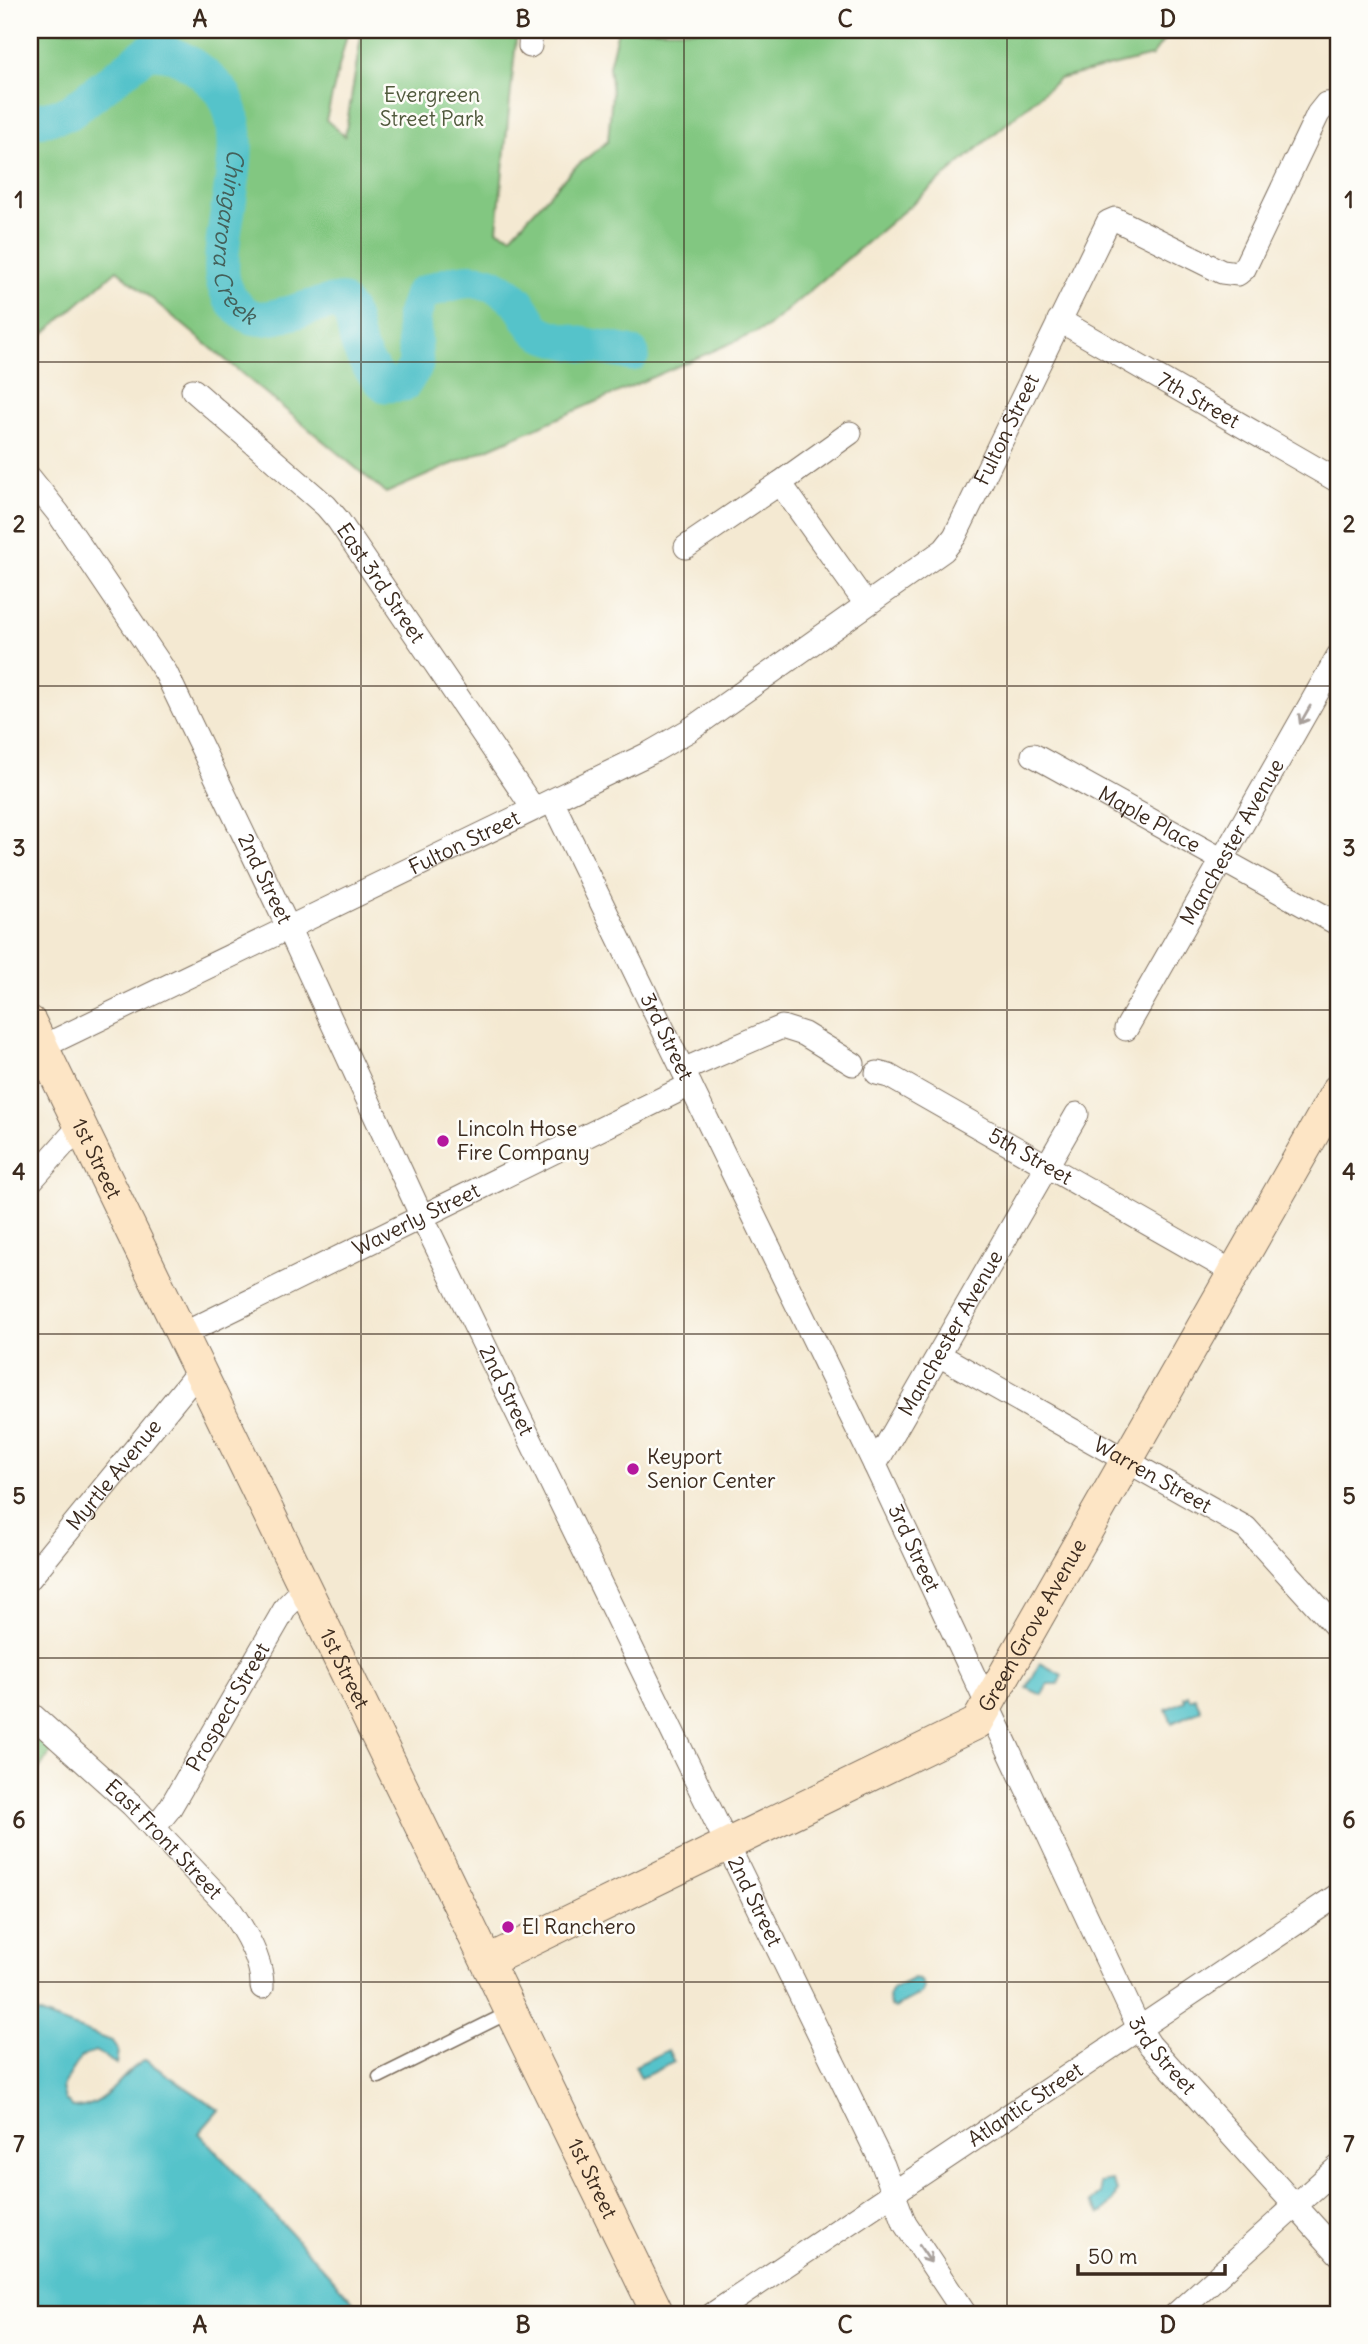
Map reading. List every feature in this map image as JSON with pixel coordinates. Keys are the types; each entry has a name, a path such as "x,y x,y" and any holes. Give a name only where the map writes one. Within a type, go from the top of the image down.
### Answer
{"main road":[{"name":"1st Street","path":"36,1035 198,1373 659,2314"},
{"name":"Green Grove Avenue","path":"488,1961 977,1723 1338,1090"}],"street":[{"name":"Fulton Street","path":"36,1035 288,927 650,753 688,730 944,550 955,536 1059,320 1105,215 1222,272 1238,274 1244,269 1318,114 1326,104 1336,103"},
{"name":"7th Street","path":"1059,320 1338,481"},
{"name":"East 3rd Street","path":"193,390 326,506 338,520 543,804"},
{"path":"686,547 850,433"},
{"name":"2nd Street","path":"30,478 58,513 157,656 288,927 422,1217 729,1843 883,2165 905,2224 965,2314"},
{"path":"780,483 866,604"},
{"name":"Manchester Avenue","path":"1126,1029 1338,656"},
{"name":"Maple Place","path":"1033,755 1338,925"},
{"name":"3rd Street","path":"543,804 687,1077 875,1465 1139,2028 1150,2045 1338,2253"},
{"name":"Waverly Street","path":"181,1335 422,1217 782,1027 804,1034 825,1047"},
{"name":"5th Street","path":"825,1047 853,1064"},
{"name":"5th Street","path":"877,1073 889,1076 1233,1272"},
{"name":"Manchester Avenue","path":"875,1465 1077,1114"},
{"path":"30,1182 79,1127"},
{"name":"Warren Street","path":"939,1355 1246,1528 1338,1628"},
{"name":"Myrtle Avenue","path":"30,1578 198,1373"},
{"name":"Prospect Street","path":"155,1828 170,1808 286,1607 304,1589"},
{"name":"East Front Street","path":"30,1713 67,1744 155,1828 238,1920 256,1958 262,1987"},
{"name":"Atlantic Street","path":"713,2314 1338,1895"},
{"path":"1176,2314 1338,2167"}],"lane":[{"name":"5th Street","path":"853,1064 877,1073"},
{"path":"380,2077 512,2011"}],"green space":[{"name":"Evergreen Street Park","path":"30,30 348,30 326,120 345,136 362,30 517,30 497,230 511,236 573,169 608,141 612,94 609,66 618,30 1171,30 1152,56 1059,79 766,328 386,493 117,270 30,346"},
{"path":"30,1726 55,1747 30,1781"}],"water":[{"path":"1040,1663 1062,1675 1058,1684 1048,1684 1042,1695 1027,1688"},
{"path":"1188,1695 1190,1699 1195,1697 1201,1710 1172,1723 1166,1709 1185,1701 1184,1697"},
{"path":"914,1978 921,1981 924,1987 921,1994 895,2008 890,2006 888,1997 892,1989"},
{"path":"30,2010 112,2041 118,2051 116,2064 95,2051 81,2057 62,2087 65,2100 73,2108 85,2107 104,2097 145,2060 219,2110 199,2133 352,2300 361,2314 30,2314"},
{"path":"668,2050 674,2062 641,2078 635,2066"},
{"path":"1112,2181 1116,2193 1108,2207 1100,2214 1091,2203 1100,2193 1099,2183"}],"waterway":[{"name":"Chingarora Creek","path":"30,122 69,113 148,52 170,54 195,67 222,92 232,115 235,160 222,254 222,275 229,295 238,308 257,318 275,317 340,301 351,316 365,359 385,385 404,384 416,365 413,318 421,294 460,282 484,282 496,286 519,304 535,328 546,335 632,354"}],"place":[{"name":"Lincoln Hose Fire Company","path":"443,1141"},
{"name":"Keyport Senior Center","path":"633,1469"},
{"name":"El Ranchero","path":"508,1927"}]}
